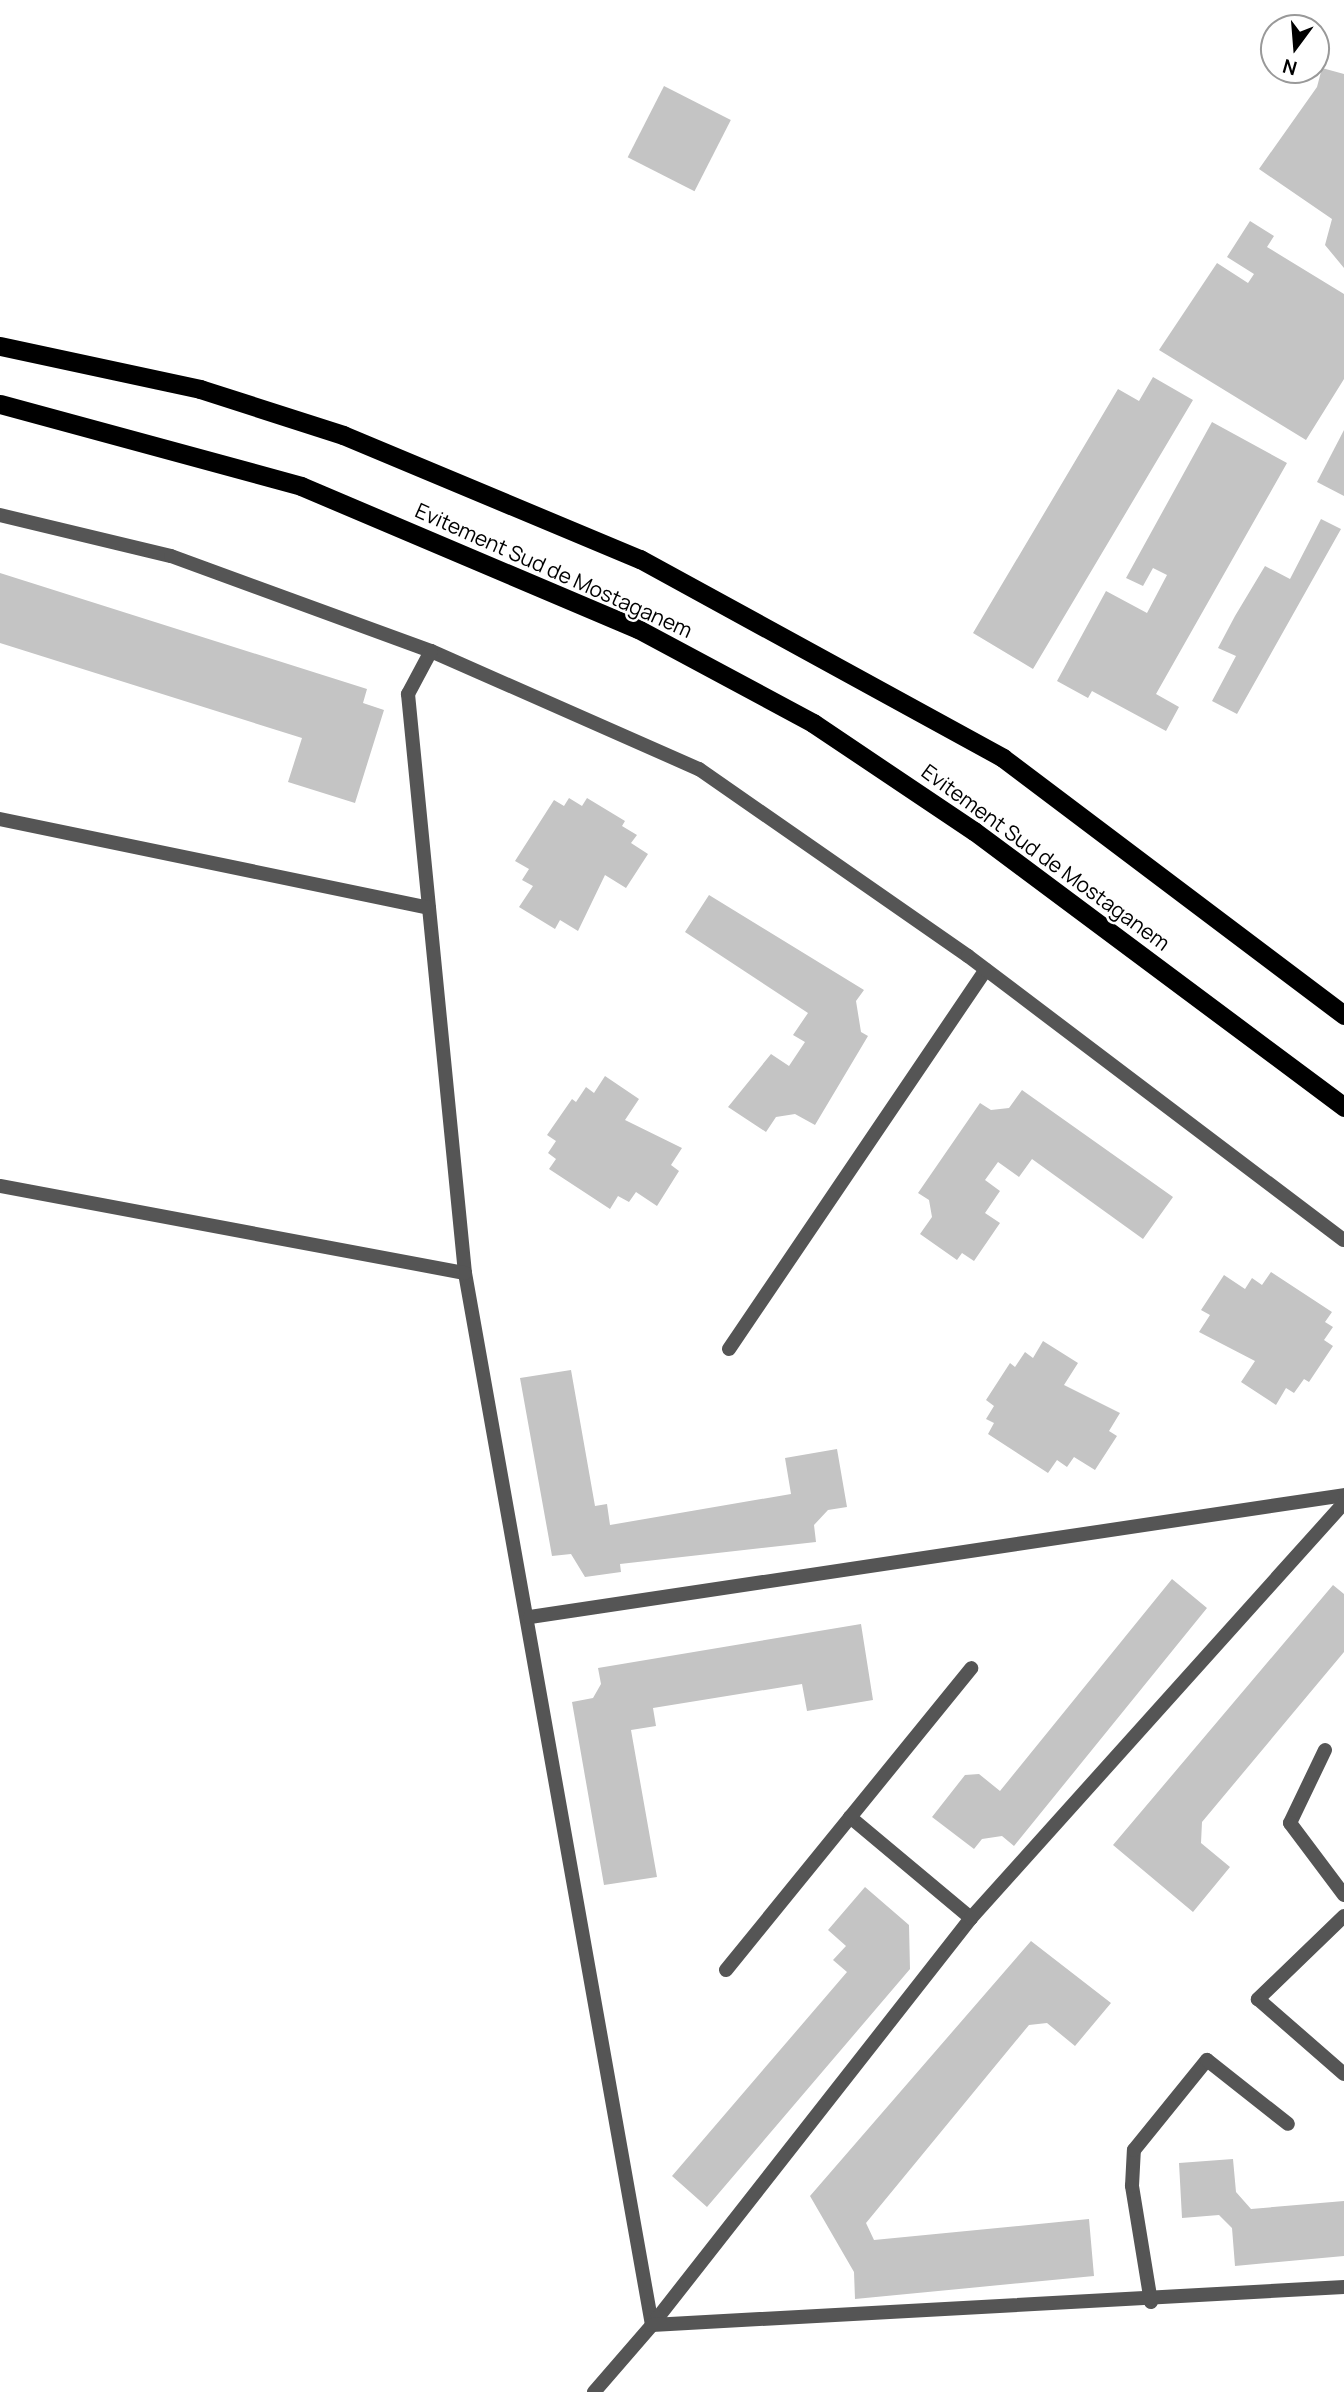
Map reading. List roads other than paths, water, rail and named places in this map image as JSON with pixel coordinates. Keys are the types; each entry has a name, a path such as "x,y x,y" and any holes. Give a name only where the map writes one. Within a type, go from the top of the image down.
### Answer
{"highway":[{"name":"Evitement Sud de Mostaganem","path":"0,346 200,389 343,435 640,559 1003,758 1344,1015"},
{"name":"Evitement Sud de Mostaganem","path":"0,404 301,486 638,629 813,723 974,831 1344,1107"}],"street":[{"path":"0,515 171,556 431,651 699,769 986,970 1344,1240"},
{"path":"431,651 408,694 465,1273 530,1617 652,2325"},
{"path":"0,819 429,908"},
{"path":"729,1349 986,970"},
{"path":"0,1186 465,1273"},
{"path":"530,1617 1344,1495"},
{"path":"594,2392 652,2325 971,1918 1344,1503"},
{"path":"726,1970 971,1668"},
{"path":"1325,1750 1290,1823 1344,1895"},
{"path":"850,1817 971,1918"},
{"path":"1344,1916 1258,1999 1344,2074"},
{"path":"1151,2302 1132,2186 1133,2150 1207,2060 1288,2124"},
{"path":"652,2325 1151,2302 1344,2287"}]}
